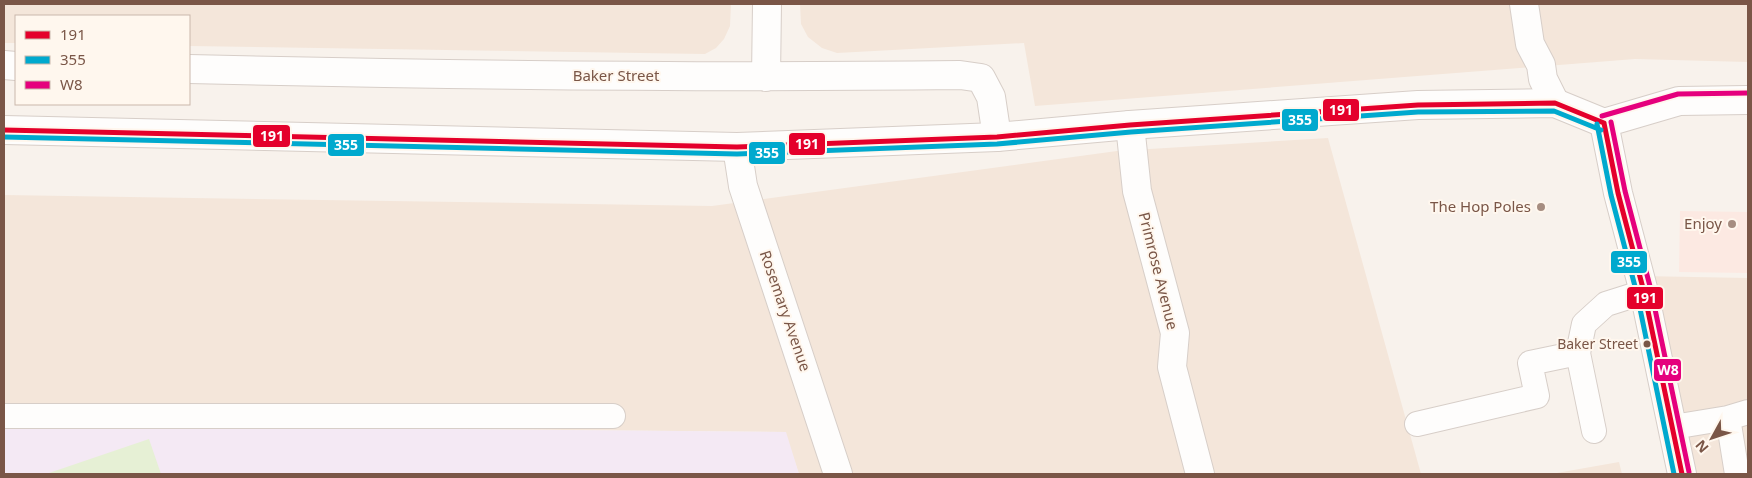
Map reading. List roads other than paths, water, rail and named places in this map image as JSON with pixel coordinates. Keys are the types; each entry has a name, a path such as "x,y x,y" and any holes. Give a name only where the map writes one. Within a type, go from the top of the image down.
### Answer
{"street":[{"path":"766,77 767,4"},
{"path":"1524,4 1530,44 1541,65 1542,79 1555,103"},
{"name":"Baker Street","path":"190,69 472,75 766,77 960,75 981,78 991,97 997,137"},
{"path":"4,130 737,147 997,137 1130,125 1418,106 1555,103 1604,123 1679,102 1748,100"},
{"path":"1604,123 1618,193 1644,292 1682,474"},
{"name":"Primrose Avenue","path":"1130,125 1137,190 1175,333 1172,367 1200,474"},
{"name":"Rosemary Avenue","path":"737,147 743,186 838,474"}],"lane":[{"path":"1594,431 1578,353 1584,324 1606,304 1644,292"},
{"path":"1417,424 1537,396 1530,363 1578,353"},
{"path":"1672,427 1738,415 1737,474"},
{"path":"4,416 613,416"}],"place":[{"name":"The Hop Poles","path":"1541,207"},
{"name":"Enjoy","path":"1732,224"},
{"name":"Baker Street","path":"1647,344"}]}
